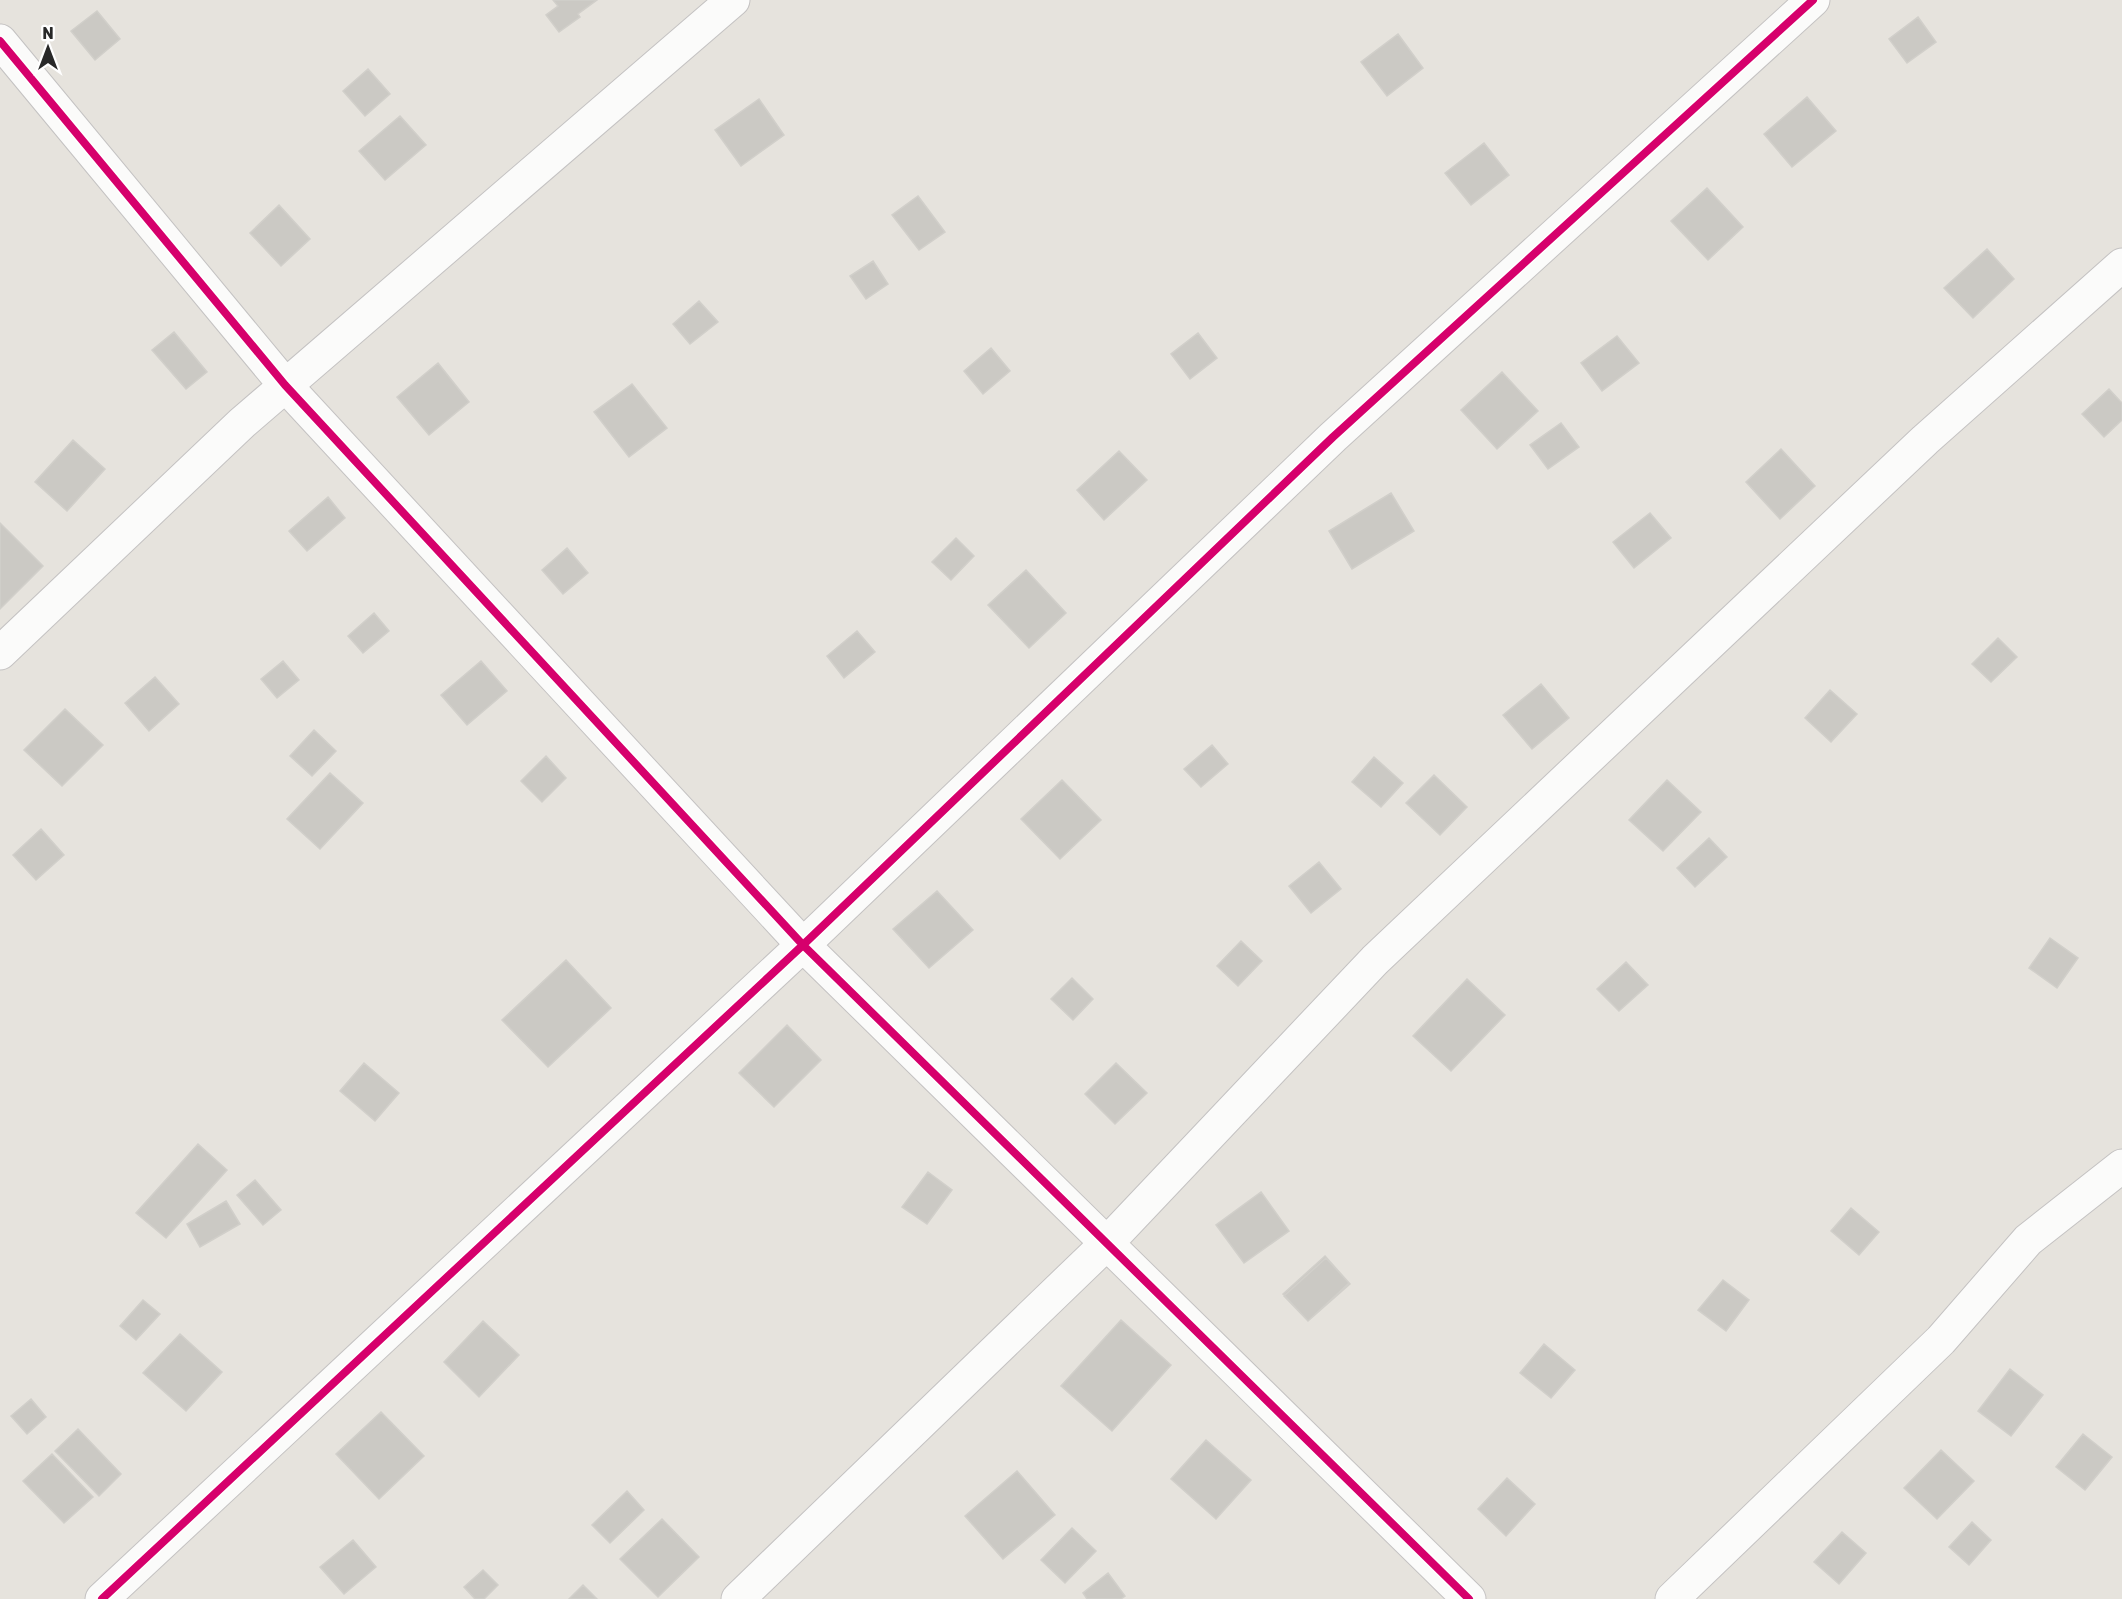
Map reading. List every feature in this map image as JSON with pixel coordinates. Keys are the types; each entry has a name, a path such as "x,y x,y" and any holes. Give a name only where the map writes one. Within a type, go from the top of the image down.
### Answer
{"street":[{"path":"0,653 242,423 733,0"},
{"path":"102,1599 803,945 1333,437 1813,0"},
{"path":"0,41 285,385 803,945 1469,1599"},
{"path":"738,1599 1107,1242 1375,960 1925,440 2122,265"},
{"path":"1672,1599 1941,1340 2028,1240 2122,1166"}],"building":[{"path":"553,0 597,0 578,14 580,17 559,32 546,15 558,6"},
{"path":"97,11 120,39 95,60 71,31"},
{"path":"1918,17 1936,42 1907,63 1889,39"},
{"path":"1398,34 1423,68 1387,96 1361,62"},
{"path":"368,69 390,94 365,116 343,91"},
{"path":"1807,97 1836,131 1792,167 1764,134"},
{"path":"759,99 784,135 741,166 715,130"},
{"path":"400,116 426,145 385,180 359,151"},
{"path":"1484,143 1509,175 1471,205 1445,173"},
{"path":"1707,188 1743,227 1708,260 1671,221"},
{"path":"918,196 945,232 919,250 892,215"},
{"path":"279,205 310,239 281,266 250,233"},
{"path":"1987,249 2014,279 1973,318 1944,288"},
{"path":"873,261 888,284 866,299 850,276"},
{"path":"699,301 718,322 690,344 673,324"},
{"path":"174,332 207,372 186,389 152,350"},
{"path":"1198,333 1217,358 1190,379 1171,354"},
{"path":"1617,336 1639,363 1602,391 1581,363"},
{"path":"991,348 1010,371 983,394 964,371"},
{"path":"438,363 469,402 429,435 397,397"},
{"path":"1502,372 1538,411 1497,449 1461,410"},
{"path":"632,384 667,428 629,457 594,412"},
{"path":"2109,389 2122,403 2122,420 2104,437 2082,414"},
{"path":"1561,423 1579,447 1548,469 1530,445"},
{"path":"73,440 105,469 67,511 35,482"},
{"path":"1781,449 1815,486 1780,519 1746,482"},
{"path":"1119,451 1147,480 1104,520 1077,490"},
{"path":"1391,493 1414,531 1352,569 1329,531"},
{"path":"328,497 345,518 307,551 289,531"},
{"path":"1650,513 1671,538 1634,568 1613,542"},
{"path":"0,523 43,566 0,609"},
{"path":"956,538 974,556 951,580 932,562"},
{"path":"567,548 588,573 563,594 542,570"},
{"path":"1026,570 1066,613 1029,648 988,605"},
{"path":"374,613 389,631 363,653 348,636"},
{"path":"857,631 875,652 844,678 827,656"},
{"path":"1998,638 2017,657 1991,682 1972,664"},
{"path":"283,661 299,680 277,698 261,679"},
{"path":"481,661 507,691 467,725 441,695"},
{"path":"155,677 179,704 149,731 125,703"},
{"path":"1541,684 1569,718 1532,749 1503,715"},
{"path":"1830,690 1857,714 1831,742 1805,718"},
{"path":"65,709 103,745 62,786 24,750"},
{"path":"314,730 336,751 312,776 290,756"},
{"path":"1212,745 1228,764 1201,787 1184,769"},
{"path":"546,756 566,778 542,802 521,781"},
{"path":"1374,757 1403,783 1381,807 1352,782"},
{"path":"330,773 363,803 320,849 287,819"},
{"path":"1434,775 1467,807 1440,835 1406,803"},
{"path":"1062,780 1101,820 1060,859 1021,819"},
{"path":"1667,780 1701,812 1663,851 1629,820"},
{"path":"41,829 64,855 36,880 13,855"},
{"path":"1709,838 1727,857 1695,887 1677,868"},
{"path":"1319,862 1341,889 1311,913 1289,886"},
{"path":"937,891 973,930 929,968 893,929"},
{"path":"2050,938 2078,958 2057,988 2029,968"},
{"path":"1241,941 1262,961 1238,986 1217,966"},
{"path":"566,960 611,1008 548,1067 502,1020"},
{"path":"1626,962 1648,985 1619,1011 1597,989"},
{"path":"1072,978 1093,999 1073,1020 1051,999"},
{"path":"1467,979 1505,1015 1451,1071 1413,1036"},
{"path":"787,1025 821,1060 774,1107 739,1073"},
{"path":"364,1063 399,1093 375,1121 340,1091"},
{"path":"1116,1063 1147,1093 1115,1124 1085,1094"},
{"path":"198,1144 227,1170 166,1238 136,1213"},
{"path":"928,1172 952,1190 927,1224 902,1207"},
{"path":"255,1180 281,1210 263,1225 237,1195"},
{"path":"1261,1192 1289,1231 1244,1263 1216,1225"},
{"path":"226,1201 240,1224 200,1247 187,1224"},
{"path":"1851,1208 1879,1232 1859,1255 1831,1231"},
{"path":"1325,1256 1350,1284 1308,1321 1283,1294"},
{"path":"1326,1258 1349,1283 1308,1321 1284,1296"},
{"path":"1723,1280 1749,1300 1726,1331 1698,1310"},
{"path":"143,1300 160,1314 136,1340 120,1326"},
{"path":"1121,1320 1171,1365 1112,1431 1061,1386"},
{"path":"483,1321 519,1355 479,1397 444,1362"},
{"path":"180,1334 222,1372 186,1411 143,1373"},
{"path":"1544,1344 1575,1370 1551,1398 1520,1373"},
{"path":"2010,1369 2043,1395 2011,1436 1978,1411"},
{"path":"31,1399 46,1417 27,1434 11,1416"},
{"path":"381,1412 424,1456 379,1499 336,1454"},
{"path":"78,1429 121,1474 99,1496 55,1451"},
{"path":"2083,1434 2112,1457 2085,1490 2056,1467"},
{"path":"1206,1440 1251,1480 1216,1519 1171,1479"},
{"path":"1941,1450 1974,1481 1937,1519 1904,1488"},
{"path":"52,1454 93,1497 64,1523 23,1481"},
{"path":"1017,1471 1055,1515 1003,1559 965,1516"},
{"path":"1507,1478 1535,1504 1506,1536 1478,1509"},
{"path":"627,1491 644,1510 610,1543 592,1525"},
{"path":"662,1519 699,1557 658,1597 620,1559"},
{"path":"1972,1522 1991,1540 1969,1565 1949,1547"},
{"path":"1072,1528 1096,1551 1065,1583 1041,1560"},
{"path":"1842,1532 1866,1553 1839,1584 1814,1562"},
{"path":"353,1540 376,1567 344,1594 320,1567"},
{"path":"483,1570 498,1585 484,1599 475,1599 464,1587"},
{"path":"1108,1573 1125,1596 1121,1599 1087,1599 1083,1593"},
{"path":"583,1585 597,1599 569,1599"}],"cycle path":[{"path":"102,1599 803,945 1333,437 1813,0"},
{"path":"0,41 285,385 803,945 1469,1599"}]}
